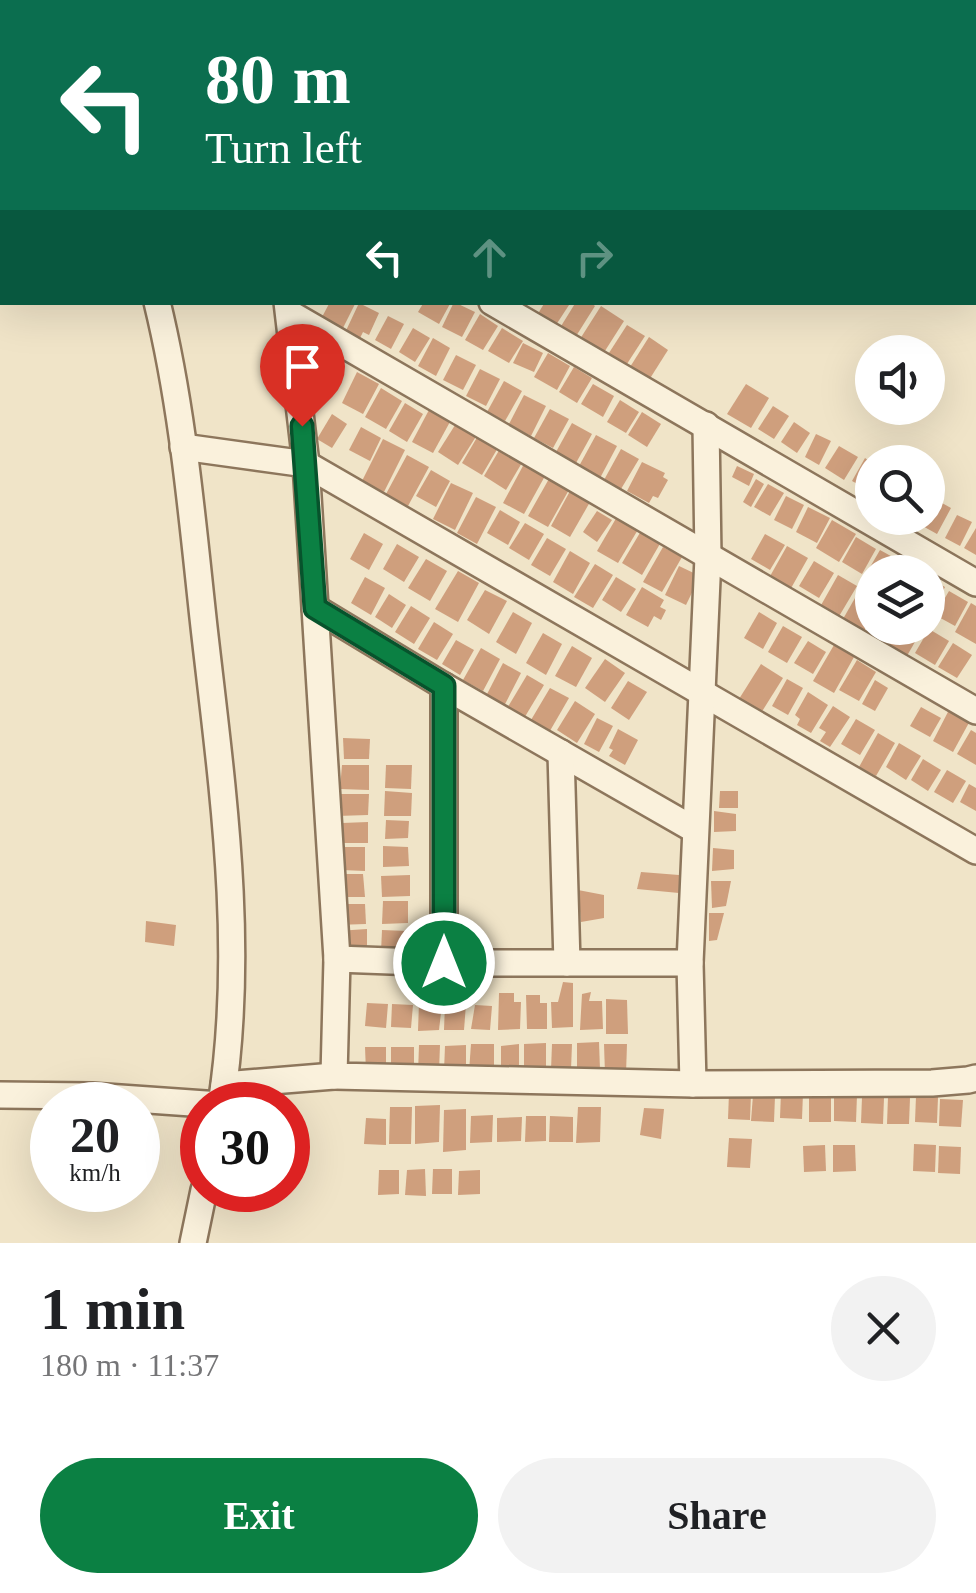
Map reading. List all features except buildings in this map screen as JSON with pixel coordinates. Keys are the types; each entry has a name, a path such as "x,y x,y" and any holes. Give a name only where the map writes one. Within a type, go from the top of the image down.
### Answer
{"street":[{"path":"157,305 184,448 232,896 233,994 224,1082"},
{"path":"497,305 976,583"},
{"path":"288,308 306,464 337,959 334,1076"},
{"path":"288,308 976,712"},
{"path":"692,1084 690,962 708,557 706,426"},
{"path":"184,448 306,464 976,851"},
{"path":"315,608 695,830"},
{"path":"444,686 444,963"},
{"path":"562,753 567,963"},
{"path":"337,959 444,963 690,962"},
{"path":"303,1082 334,1076 692,1084 932,1082 976,1078"},
{"path":"0,1096 180,1097"},
{"path":"193,1243 199,1212"}],"route":[{"path":"302,426 315,608 444,686 444,963"}]}
